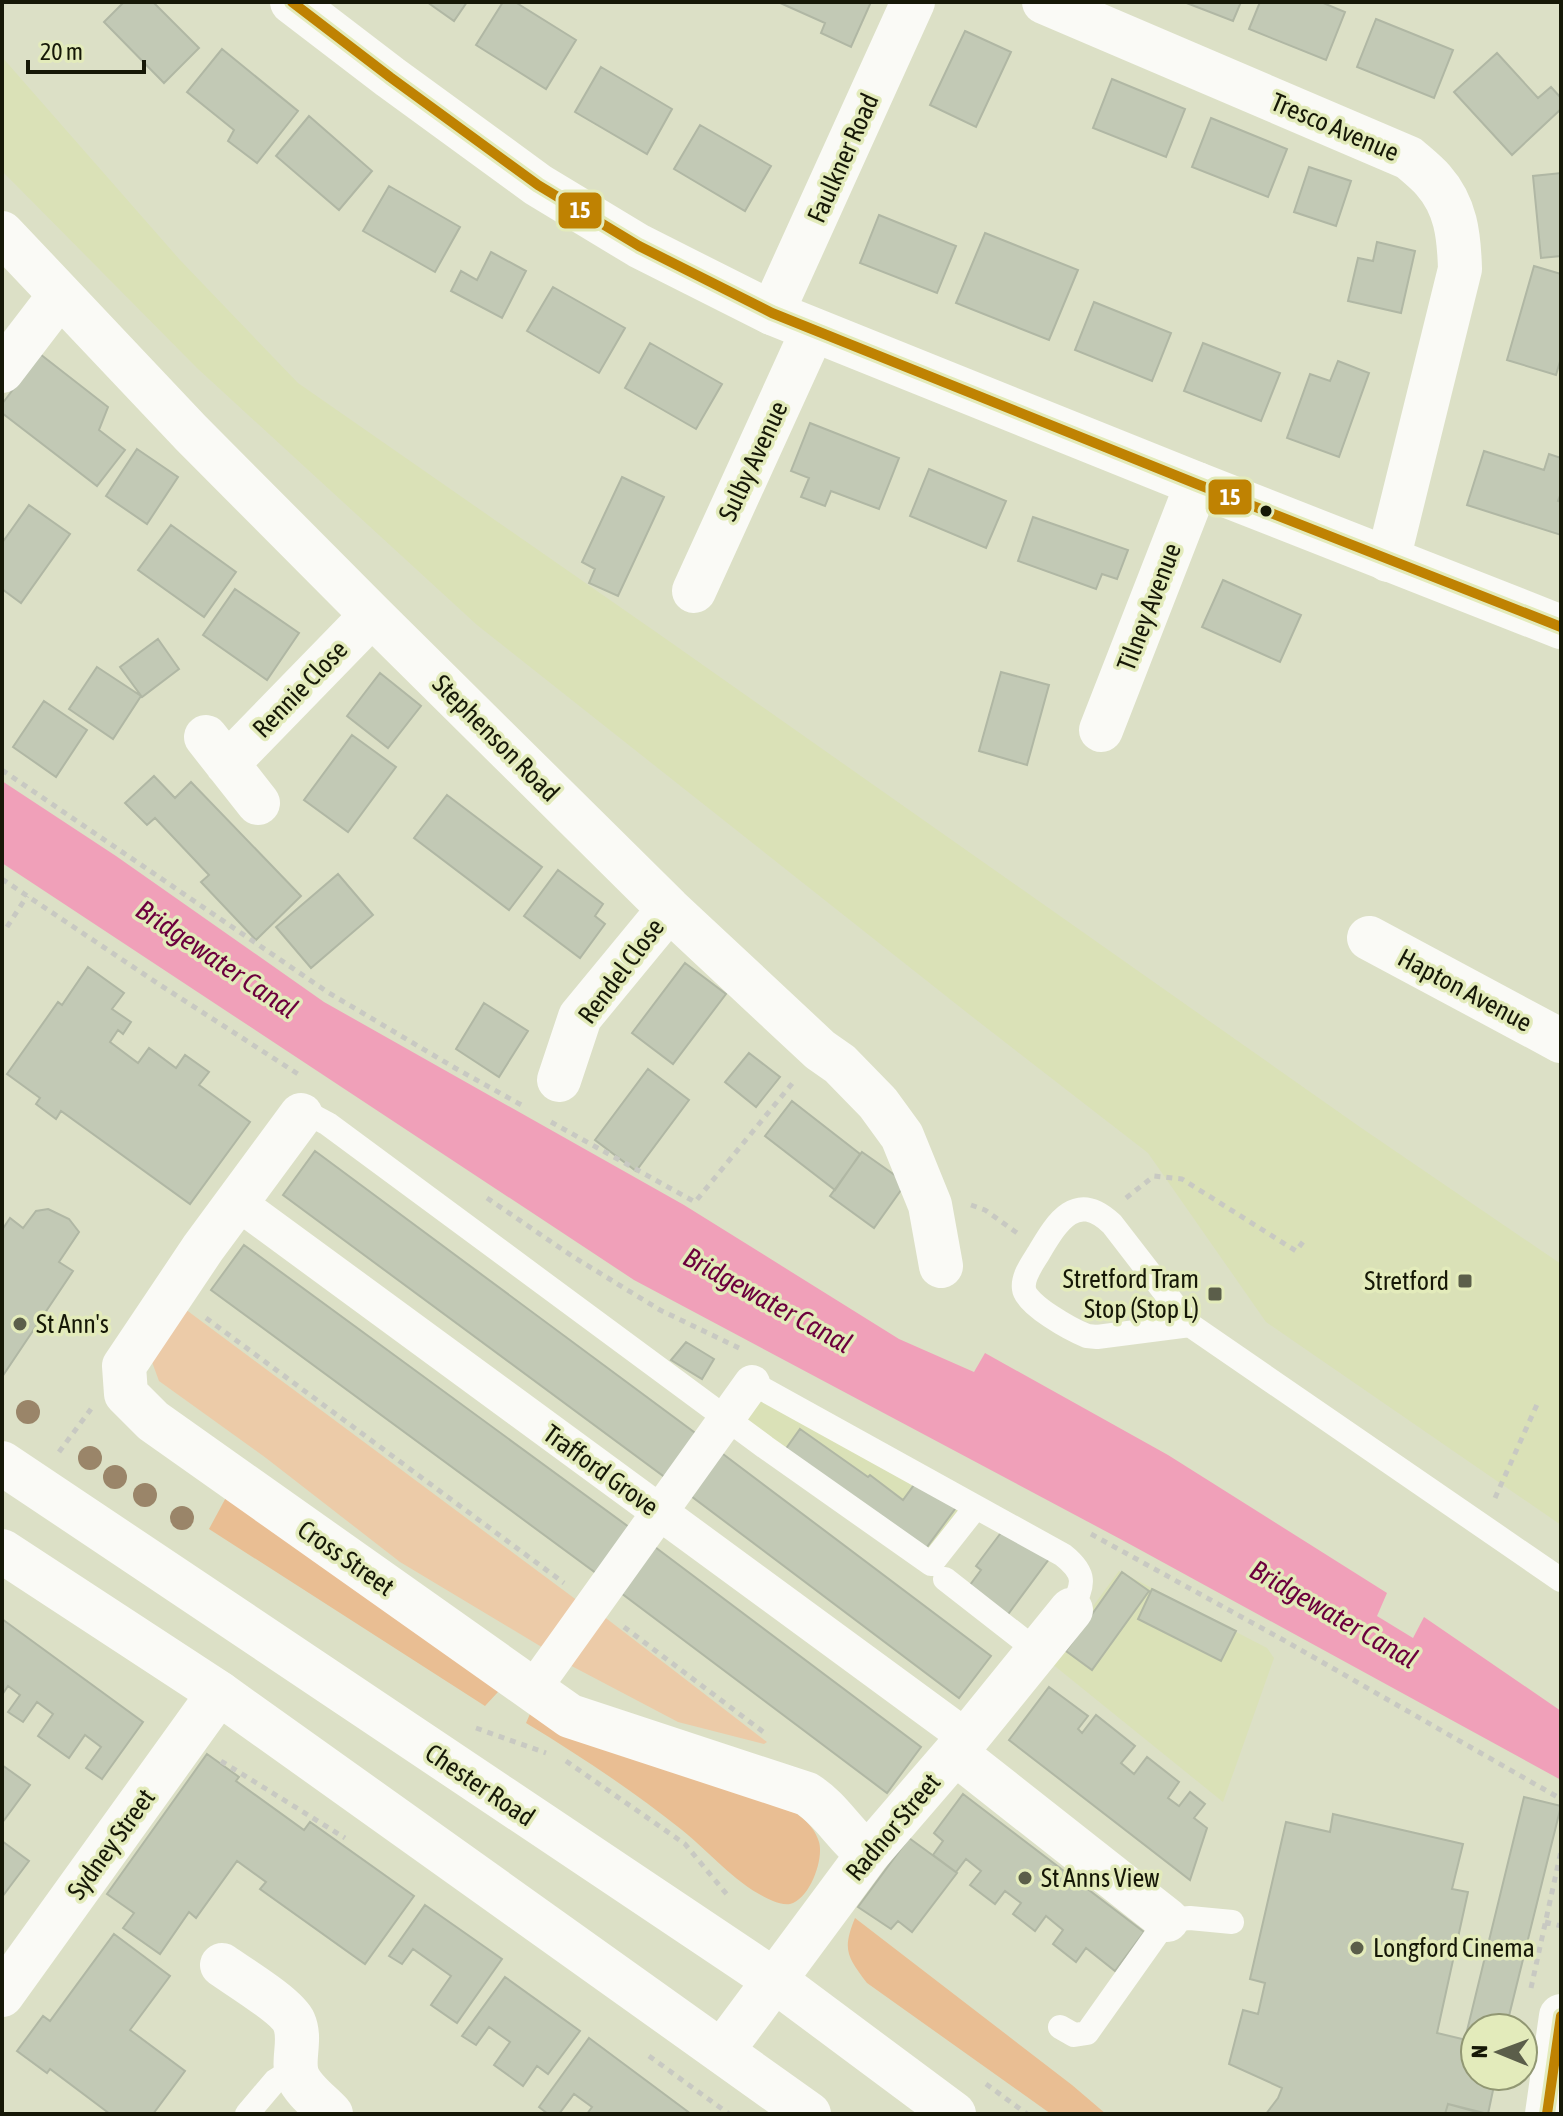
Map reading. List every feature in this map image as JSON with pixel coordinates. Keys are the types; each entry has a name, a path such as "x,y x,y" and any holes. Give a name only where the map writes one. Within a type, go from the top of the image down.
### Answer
{"main road":[{"path":"292,2 538,185 639,246 772,313 1561,627"},
{"name":"Faulkner Road","path":"772,313 913,2"},
{"name":"Tresco Avenue","path":"1044,2 1409,158 1433,179 1450,205 1459,235 1460,269 1388,560"},
{"name":"Stephenson Road","path":"2,233 191,433 372,615 669,909 820,1050 840,1064 878,1103 902,1136 930,1205 941,1266"},
{"path":"2,371 60,295"},
{"name":"Sulby Avenue","path":"694,591 813,330"},
{"name":"Tilney Avenue","path":"1101,730 1197,484"},
{"name":"Rennie Close","path":"258,803 216,750 372,615"},
{"name":"Rendel Close","path":"547,1104 580,1017 669,909"},
{"name":"Hapton Avenue","path":"1369,938 1561,1041"},
{"path":"126,1394 124,1366 203,1248 301,1115"},
{"name":"Cross Street","path":"126,1394 153,1421 570,1716 807,1794 822,1803 852,1841 868,1854"},
{"name":"Chester Road","path":"18,1474 774,1980 954,2114"},
{"path":"2,1551 219,1693 809,2114"},
{"name":"Radnor Street","path":"722,2051 868,1854 1071,1610"},
{"name":"Sydney Street","path":"2,1995 219,1693"},
{"name":"Trafford Grove","path":"961,1745 1167,1920"},
{"path":"222,1965 284,2010 294,2021 298,2037 297,2075 331,2114"},
{"path":"1545,2005 1547,2114"}],"street":[{"name":"Trafford Grove","path":"237,1202 658,1513 961,1745"},
{"path":"533,1689 752,1383"}],"lane":[{"path":"301,1115 313,1116 328,1124 765,1447 931,1564 976,1507"},
{"path":"1190,1325 1097,1337 1079,1333 1033,1304 1024,1289 1025,1279 1057,1223 1065,1215 1084,1210 1104,1216 1190,1325 1561,1580"},
{"path":"752,1383 1063,1555 1075,1565 1082,1579 1080,1593 1071,1610"},
{"path":"945,1579 1037,1651"},
{"path":"1060,2027 1074,2035 1087,2033 1167,1920 1190,1918 1232,1922"},
{"path":"247,2114 275,2081 283,2076 297,2075"}],"path":[{"path":"2,770 329,993 455,1068 547,1104 695,1202 820,1050"},
{"path":"7,927 27,896"},
{"path":"1104,1216 1154,1176 1182,1179 1296,1251 1305,1239"},
{"path":"930,1205 951,1199 985,1210 1041,1249"},
{"path":"173,1293 789,1752 789,1788"},
{"path":"18,1474 98,1398 126,1394"},
{"path":"1493,1502 1539,1400"},
{"path":"464,1723 551,1754"},
{"path":"166,1768 219,1759 356,1845"},
{"path":"564,1759 685,1844 733,1903"},
{"path":"1545,2005 1545,1922 1561,1851"},
{"path":"1545,1922 1561,1926"},
{"path":"646,2054 729,2114"}],"shaded area":[{"path":"2,57 180,260 298,383 1360,1127 1561,1264 1561,1525 1266,1322 1148,1153 477,625 197,368 2,171"},
{"path":"181,1306 578,1601 545,1649 400,1562 266,1458 159,1381 152,1362"},
{"path":"759,1396 963,1505 927,1556 741,1421"},
{"path":"230,1490 497,1681 498,1692 485,1706 209,1529"},
{"path":"1119,1571 1267,1648 1274,1658 1223,1802 1051,1663"},
{"path":"598,1612 767,1742 764,1744 678,1722 564,1662"},
{"path":"533,1707 771,1797 792,1810 811,1827 820,1849 814,1878 804,1895 797,1901 782,1904 748,1887 644,1801 526,1723"},
{"path":"855,1918 1106,2114 1051,2114 867,1983 849,1952 849,1938"}],"water":[{"name":"Bridgewater Canal","path":"2,781 116,856 324,1002 684,1205 899,1339 974,1372 985,1353 1168,1455 1387,1593 1377,1616 1413,1638 1424,1617 1561,1711 1561,1780 1124,1541 634,1280 2,863"}],"building":[{"path":"124,2 153,2 199,48 164,83 104,22"},
{"path":"427,2 467,2 454,21"},
{"path":"503,2 515,2 576,40 546,89 476,45"},
{"path":"778,2 871,2 851,47 821,33 825,23"},
{"path":"1184,2 1241,2 1233,21"},
{"path":"1260,2 1321,2 1345,12 1326,60 1249,29"},
{"path":"1376,19 1453,50 1434,98 1357,67"},
{"path":"965,31 1011,52 976,127 930,105"},
{"path":"222,49 298,111 257,163 228,141 234,130 187,92"},
{"path":"1497,53 1538,98 1551,87 1561,98 1561,109 1512,155 1454,92"},
{"path":"601,67 672,109 647,154 575,112"},
{"path":"1112,79 1185,109 1166,157 1093,128"},
{"path":"309,116 372,171 339,210 276,156"},
{"path":"1211,118 1287,149 1268,197 1192,167"},
{"path":"700,125 771,166 745,211 674,169"},
{"path":"1309,167 1351,181 1336,226 1294,212"},
{"path":"1561,173 1561,256 1541,258 1533,176"},
{"path":"389,186 460,227 435,272 363,231"},
{"path":"879,215 956,246 937,293 860,263"},
{"path":"985,233 1078,270 1049,340 956,303"},
{"path":"1377,242 1415,251 1401,313 1348,301 1358,258 1373,261"},
{"path":"491,252 526,271 502,318 451,291 461,271 477,280"},
{"path":"1534,266 1561,274 1561,358 1556,375 1507,360"},
{"path":"553,287 625,328 599,373 527,331"},
{"path":"1094,302 1171,333 1152,381 1075,350"},
{"path":"650,343 722,384 696,429 625,388"},
{"path":"1203,343 1280,373 1261,421 1184,391"},
{"path":"40,354 108,407 99,430 125,450 97,486 2,413 2,404"},
{"path":"1338,361 1369,373 1339,457 1287,438 1310,374 1330,381"},
{"path":"810,423 899,458 879,509 831,491 825,506 801,497 809,478 791,471"},
{"path":"137,449 178,477 147,524 106,496"},
{"path":"1484,451 1544,470 1549,454 1561,458 1561,493 1558,501 1561,502 1561,535 1467,505"},
{"path":"929,469 1006,501 986,548 910,516"},
{"path":"622,477 664,497 618,596 589,583 595,569 582,562"},
{"path":"29,505 70,534 21,603 2,589 2,543"},
{"path":"1033,517 1128,550 1117,579 1102,574 1096,589 1018,561"},
{"path":"171,525 236,572 204,617 138,570"},
{"path":"1223,580 1301,615 1280,662 1202,627"},
{"path":"235,589 299,633 267,680 203,635"},
{"path":"158,639 179,669 142,697 120,667"},
{"path":"97,667 141,696 113,739 69,709"},
{"path":"1001,672 1049,685 1027,765 979,751"},
{"path":"380,673 421,706 388,748 347,716"},
{"path":"44,701 87,730 56,777 13,747"},
{"path":"352,735 396,767 348,832 304,800"},
{"path":"154,776 175,798 191,782 301,896 256,940 201,882 209,875 155,818 147,825 125,803"},
{"path":"447,795 542,867 509,910 414,838"},
{"path":"558,870 603,904 595,916 605,924 580,958 524,916"},
{"path":"338,874 373,915 311,968 276,927"},
{"path":"685,963 726,994 673,1064 632,1033"},
{"path":"88,967 124,993 112,1009 131,1022 123,1034 118,1030 110,1042 138,1063 149,1048 176,1068 185,1055 209,1072 199,1085 250,1122 190,1204 61,1111 56,1119 36,1104 40,1098 7,1074 58,1002 62,1005"},
{"path":"484,1003 528,1031 499,1077 456,1049"},
{"path":"749,1053 780,1077 756,1107 725,1082"},
{"path":"648,1069 689,1100 636,1171 595,1140"},
{"path":"792,1101 860,1154 835,1190 765,1136"},
{"path":"315,1151 702,1438 670,1481 283,1195"},
{"path":"862,1152 906,1183 874,1228 830,1196"},
{"name":"St Ann's","path":"48,1209 69,1219 79,1232 59,1262 73,1271 2,1377 2,1230 10,1218 23,1228 36,1211"},
{"path":"244,1245 633,1530 600,1576 211,1290"},
{"path":"686,1342 714,1359 702,1379 671,1360"},
{"path":"800,1429 903,1500 919,1478 958,1505 924,1551 785,1450"},
{"path":"719,1451 991,1656 959,1698 687,1493"},
{"path":"1006,1526 1052,1555 1006,1617 967,1589 981,1570 976,1566"},
{"path":"651,1544 921,1747 887,1793 617,1590"},
{"path":"1122,1572 1149,1591 1092,1670 1066,1651"},
{"path":"1152,1589 1236,1631 1221,1661 1138,1619"},
{"path":"2,1619 143,1722 102,1779 86,1768 101,1747 85,1735 69,1758 38,1736 53,1714 37,1702 23,1722 8,1712 20,1695 8,1686 2,1695"},
{"path":"1049,1687 1088,1716 1078,1729 1082,1733 1096,1715 1135,1746 1121,1763 1134,1774 1147,1757 1179,1782 1168,1798 1179,1806 1190,1792 1205,1804 1194,1818 1207,1828 1190,1880 1009,1740"},
{"path":"207,1754 239,1777 236,1781 304,1830 310,1822 414,1896 365,1964 260,1889 266,1882 237,1861 196,1918 189,1912 160,1954 123,1928 134,1913 107,1894"},
{"path":"2,1765 30,1785 2,1823"},
{"name":"St Anns View","path":"963,1794 1144,1932 1115,1971 1086,1948 1076,1962 1053,1944 1063,1930 1046,1916 1035,1931 1013,1914 1021,1903 1005,1891 995,1904 970,1885 981,1871 966,1859 956,1872 933,1855 943,1841 934,1833"},
{"path":"1524,1797 1561,1806 1510,2012 1472,2012"},
{"name":"Longford Cinema","path":"1333,1814 1463,1844 1452,1889 1468,1892 1437,2033 1459,2038 1459,2092 1493,2092 1488,2114 1448,2104 1445,2114 1266,2114 1282,2088 1229,2064 1243,2010 1258,2014 1265,1983 1250,1979 1286,1822 1330,1832"},
{"path":"909,1838 957,1873 912,1932 898,1921 891,1929 858,1907"},
{"path":"2,1841 29,1861 2,1897"},
{"path":"425,1905 502,1959 457,2023 431,2005 451,1976 413,1949 402,1964 389,1956"},
{"path":"114,1934 170,1976 130,2030 185,2071 153,2114 110,2114 50,2069 47,2073 17,2051 43,2016 50,2021"},
{"path":"505,1977 580,2031 548,2074 537,2066 523,2086 494,2065 510,2042 489,2027 476,2045 462,2036"},
{"path":"589,2038 691,2114 587,2114 592,2107 574,2094 559,2114 548,2114 539,2107"},
{"path":"1448,2104 1484,2114 1445,2114"}],"transit line":[{"name":"15","path":"292,2 538,185 639,246 772,313 1561,627"},
{"name":"15","path":"1547,2114 1561,2016"}],"place":[{"name":"Stretford","path":"1465,1281"},
{"name":"Stretford Tram Stop (Stop L)","path":"1215,1294"},
{"name":"St Ann's","path":"20,1324"},
{"name":"St Anns View","path":"1025,1878"},
{"name":"Longford Cinema","path":"1357,1948"}]}
